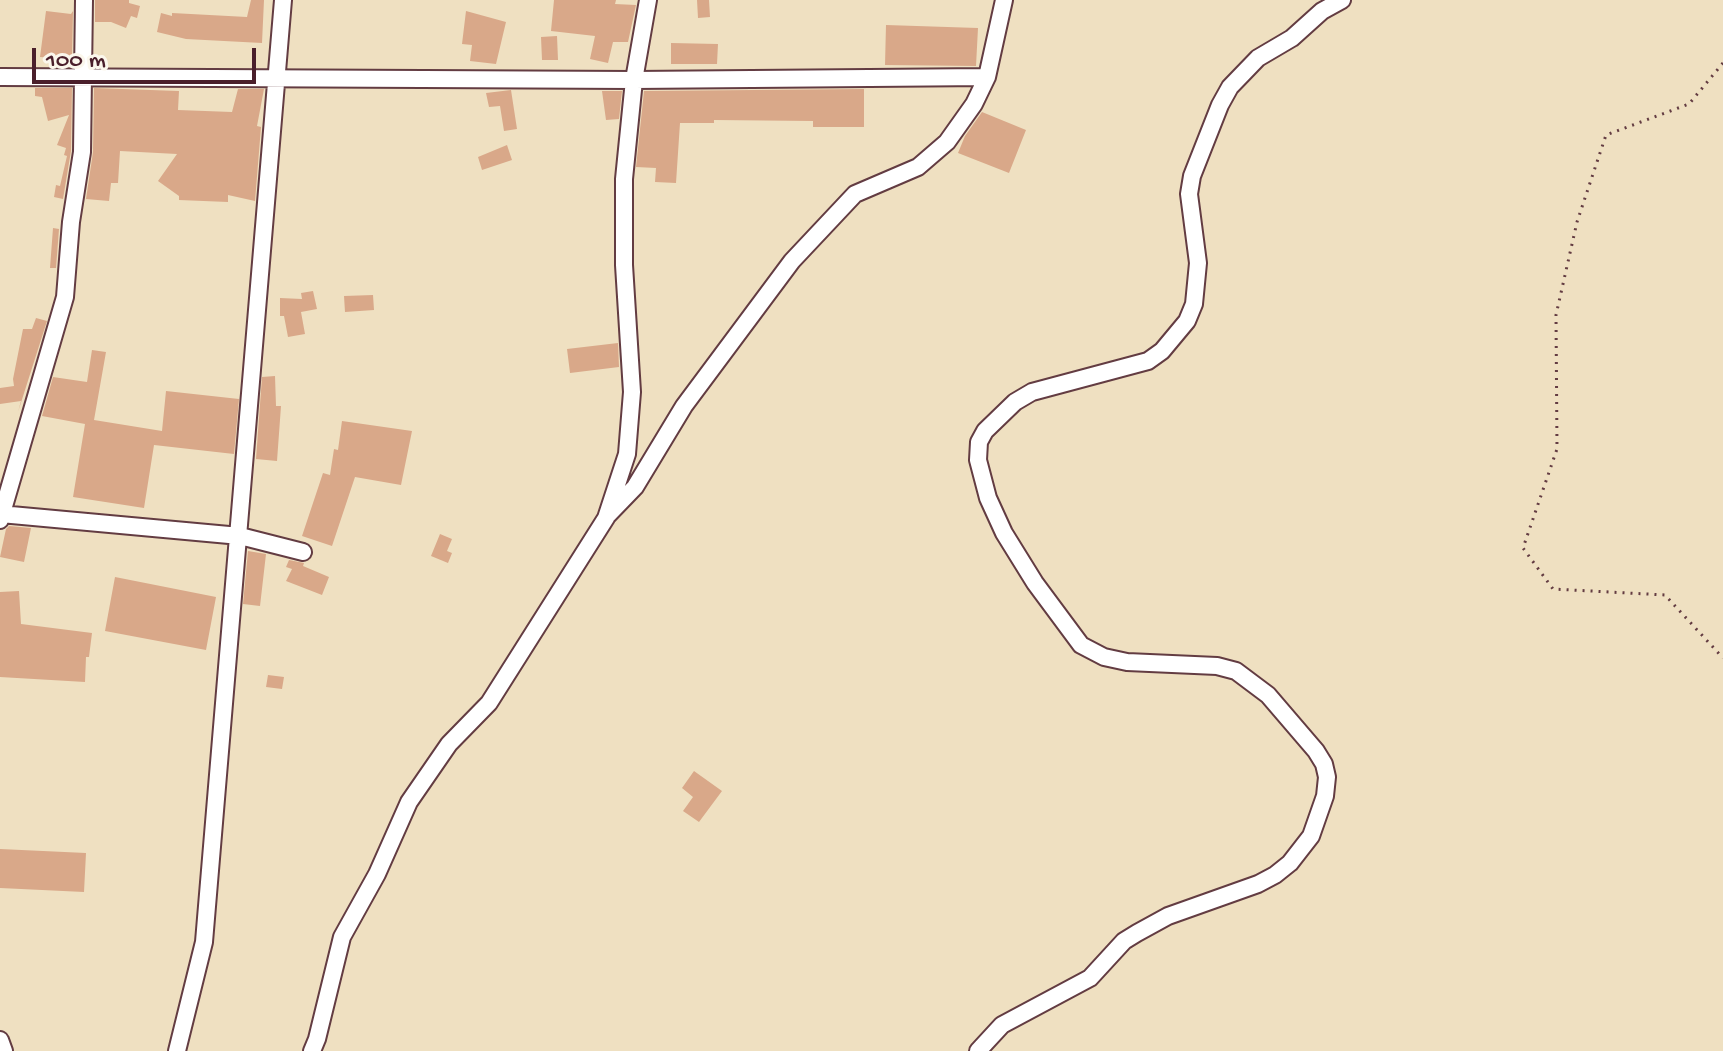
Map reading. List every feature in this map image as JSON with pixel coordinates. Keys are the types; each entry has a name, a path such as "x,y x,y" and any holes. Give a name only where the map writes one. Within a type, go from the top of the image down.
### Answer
{"street":[{"path":"84,0 82,152 71,222 65,297 1,516 240,536 303,552"},
{"path":"177,1051 204,942 283,0"},
{"path":"606,518 627,454 632,392 624,179 634,80 648,0"},
{"path":"312,1051 342,937 377,874 409,802 449,744 489,703 606,518 635,487 684,406 792,261 855,194 918,167 947,142 974,104 987,77 1004,0"},
{"path":"978,1051 1002,1025 1090,978 1124,941 1137,933 1168,916 1275,875 1290,863 1311,836 1325,796 1327,777 1316,751 1268,695 1236,671 1193,664 1127,662 1104,657 1081,645 1035,583 1004,533 988,498 978,460 979,442 985,431 1015,402 1032,392 1148,361 1162,351 1187,321 1194,304 1198,263 1189,194 1192,176 1220,105 1230,87 1258,58 1292,38 1322,11 1342,0"},
{"path":"0,77 634,80 987,77"},
{"path":"0,1040 4,1051"}],"path":[{"path":"1723,63 1689,104 1606,135 1577,222 1556,315 1557,449 1523,548 1553,589 1665,595 1723,658"}],"building":[{"path":"95,0 129,0 129,3 140,6 137,18 131,16 126,28 111,22 95,22"},
{"path":"251,0 264,0 262,43 186,39 157,32 161,13 172,16 172,13 247,17"},
{"path":"554,0 616,0 615,4 636,5 628,42 613,42 608,63 590,59 595,36 551,31"},
{"path":"697,0 709,0 710,17 698,18"},
{"path":"46,11 71,14 73,11 72,59 40,57"},
{"path":"466,11 506,22 496,64 470,61 472,45 462,44"},
{"path":"886,25 978,28 976,66 885,65"},
{"path":"557,36 558,60 542,60 541,37"},
{"path":"671,43 718,44 717,64 671,64"},
{"path":"35,88 72,88 71,151 63,199 54,197 67,156 64,155 66,148 57,145 69,115 48,121 42,97 35,96"},
{"path":"94,88 179,91 178,110 232,112 238,89 264,89 257,126 261,127 255,201 228,195 228,202 179,200 179,196 158,181 177,154 120,151 118,183 111,183 109,201 86,199 93,152"},
{"path":"864,89 864,127 813,127 813,121 714,120 714,123 680,123 676,183 655,182 656,168 636,167 644,91"},
{"path":"511,90 517,129 504,131 500,106 489,107 486,93"},
{"path":"602,91 622,91 619,119 606,120"},
{"path":"982,112 1026,130 1009,173 958,153 965,136"},
{"path":"507,145 512,160 482,170 478,157"},
{"path":"53,228 59,229 56,268 50,268"},
{"path":"313,291 317,309 301,312 305,334 288,337 284,316 280,316 280,298 302,299 301,293"},
{"path":"373,295 374,310 345,312 344,296"},
{"path":"36,318 47,321 18,412 21,401 0,404 0,388 14,386 23,329 32,329"},
{"path":"618,343 619,367 570,373 567,349"},
{"path":"92,350 106,352 94,420 162,431 166,391 239,399 234,454 154,445 144,508 73,497 85,424 42,416 53,377 87,382"},
{"path":"275,376 276,406 281,406 277,461 256,459 262,377"},
{"path":"342,421 412,431 401,485 355,477 332,546 302,536 323,473 330,475"},
{"path":"9,526 31,528 24,562 0,557"},
{"path":"440,534 452,539 447,551 452,553 448,563 431,556"},
{"path":"248,551 266,554 260,606 243,604"},
{"path":"289,560 304,563 303,566 329,577 322,595 286,581 292,569 286,567"},
{"path":"115,577 216,597 206,650 105,631"},
{"path":"19,591 21,624 92,633 89,657 86,657 85,682 0,677 0,592"},
{"path":"268,675 284,677 282,689 266,687"},
{"path":"694,771 722,791 699,822 683,811 693,797 682,788"},
{"path":"0,849 86,853 84,892 0,888"}]}
